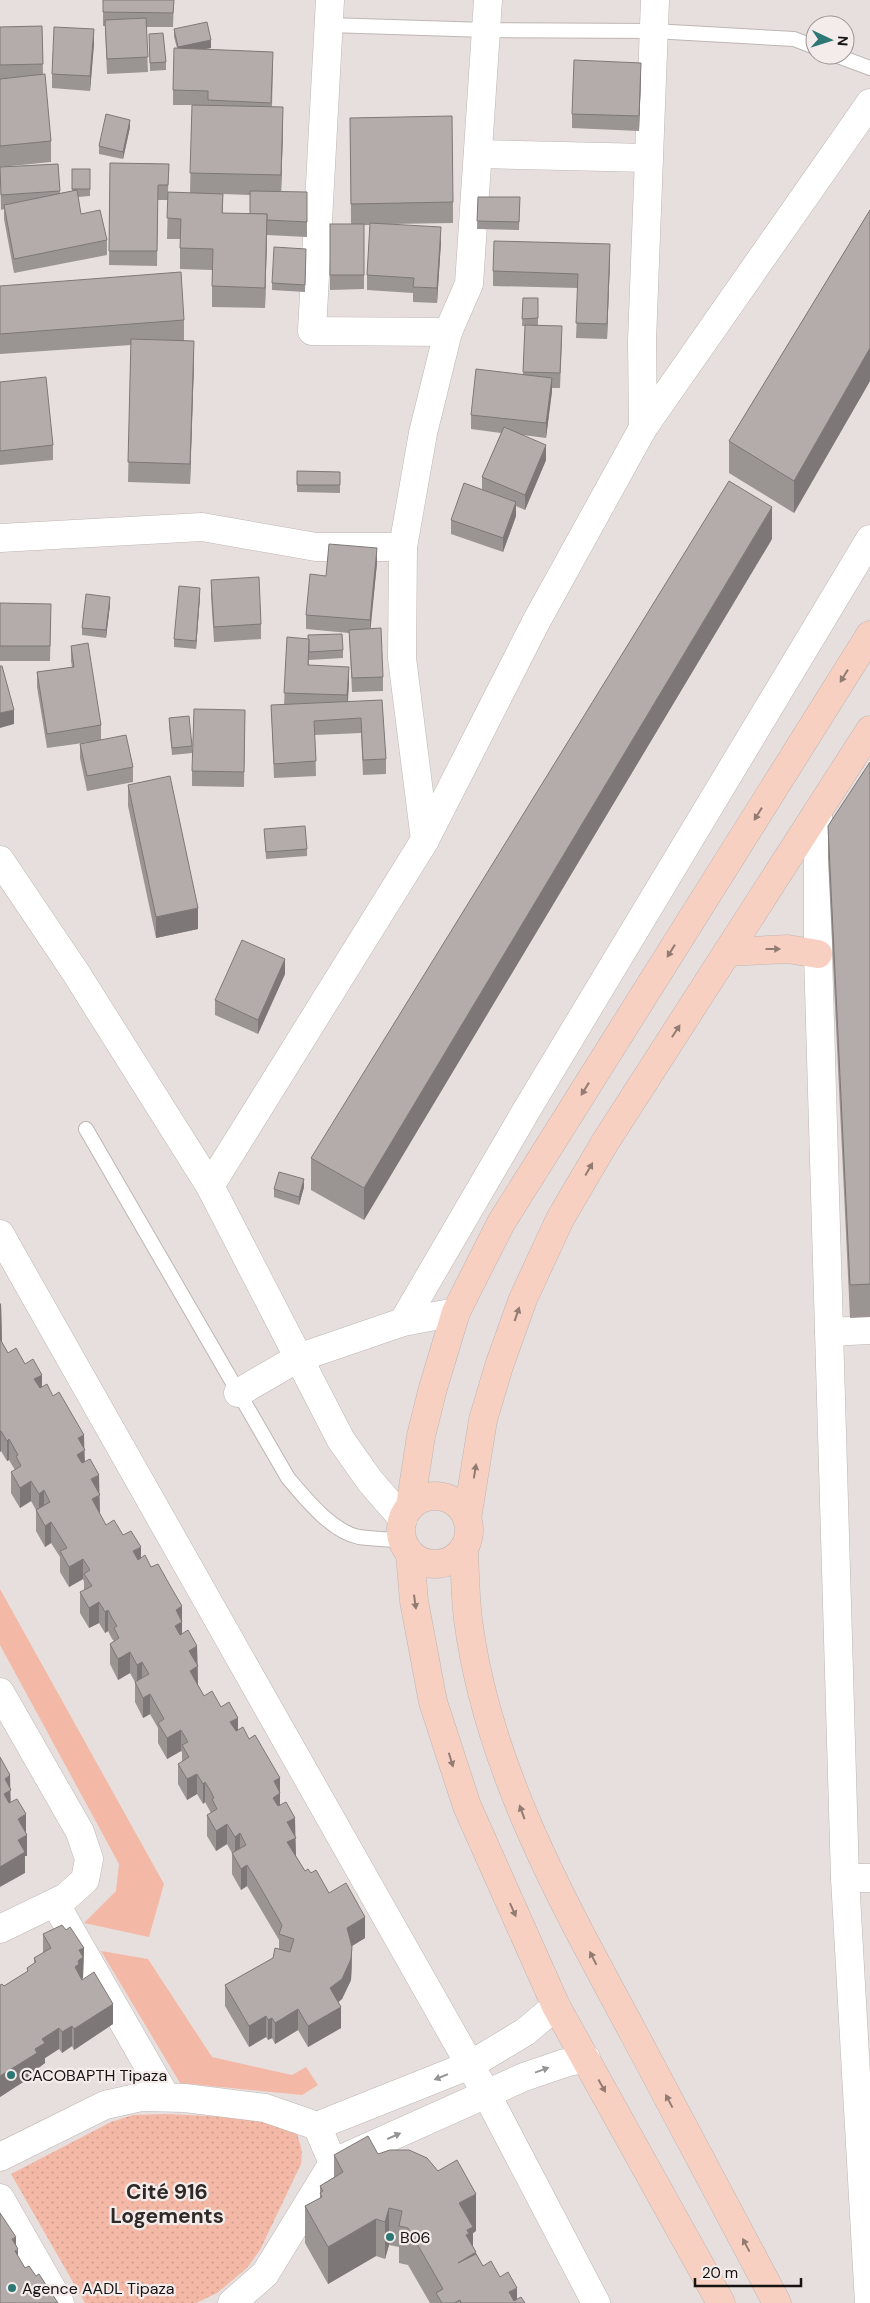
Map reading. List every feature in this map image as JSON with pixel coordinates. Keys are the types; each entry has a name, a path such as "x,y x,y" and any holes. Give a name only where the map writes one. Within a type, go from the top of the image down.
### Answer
{"main road":[{"path":"721,2303 556,2006 467,1806 432,1702 422,1651 406,1530 421,1436 456,1312 501,1223 870,635"},
{"path":"406,1530 423,1562 438,1564 452,1560 464,1548 468,1539 467,1519 483,1420 523,1299 560,1219 594,1161 870,730"},
{"path":"728,952 788,949 818,954"},
{"path":"406,1530 423,1498 430,1496 446,1498 459,1506 467,1519"},
{"path":"464,1548 468,1620 483,1695 500,1753 526,1822 598,1968 777,2303"}],"street":[{"path":"425,840 402,658 403,547 423,433 448,332 469,284 488,0"},
{"path":"643,428 642,342 655,0"},
{"path":"330,12 312,331 448,332"},
{"path":"210,1186 425,840 537,620 643,428 870,103"},
{"path":"478,154 648,158"},
{"path":"0,538 202,527 316,546 403,547"},
{"path":"403,1322 531,1102 870,539"},
{"path":"818,810 818,954 829,1332 858,1878 869,2303"},
{"path":"0,860 76,973 210,1186 341,1440 406,1530"},
{"path":"0,1234 487,2095 596,2303"},
{"path":"238,1393 298,1358 403,1322 456,1312"},
{"path":"829,1332 870,1330"},
{"path":"0,1692 80,1832 89,1860 85,1880 66,1897 0,1930"},
{"path":"55,1903 166,2097"},
{"path":"0,2157 105,2105 141,2097 166,2097 265,2108 317,2126 470,2065 524,2032 556,2006"},
{"path":"232,2303 264,2274 333,2162 544,2069 586,2058"},
{"path":"317,2126 333,2162"},
{"path":"0,2198 60,2303"}],"lane":[{"path":"330,12 486,30 653,31 794,40 805,44"},
{"path":"855,62 870,68"},
{"path":"86,1129 288,1478 309,1503 331,1522 357,1537 406,1530"}],"shaded area":[{"path":"0,1589 164,1884 149,1937 84,1923 116,1891 119,1864 0,1645"},
{"path":"101,1951 148,1959 212,2057 292,2075 306,2067 318,2085 302,2095 180,2083"},
{"path":"166,2114 269,2119 295,2127 302,2151 301,2164 260,2250 247,2268 217,2293 196,2303 85,2303 11,2174 111,2122 133,2115"}],"building":[{"path":"103,0 174,0 173,13 103,12"},
{"path":"146,18 148,57 107,59 105,20"},
{"path":"207,22 211,40 178,47 174,29"},
{"path":"42,26 43,64 0,65 0,27"},
{"path":"54,27 94,29 90,76 52,74"},
{"path":"163,33 166,62 150,63 149,34"},
{"path":"174,48 273,52 271,103 208,100 208,91 173,90"},
{"path":"574,60 641,63 639,116 572,114"},
{"path":"45,74 51,141 0,146 0,79"},
{"path":"192,105 283,107 281,175 190,173"},
{"path":"106,114 130,120 123,152 99,146"},
{"path":"452,116 453,202 351,204 350,118"},
{"path":"110,163 169,164 168,185 158,185 157,251 109,251"},
{"path":"58,164 60,191 1,195 0,167"},
{"path":"72,169 90,169 90,189 72,189"},
{"path":"77,190 81,214 100,210 107,240 14,259 4,205"},
{"path":"250,191 307,192 307,222 267,220 267,214 250,214"},
{"path":"168,192 223,194 222,213 267,214 265,288 212,286 213,249 180,248 181,219 167,218"},
{"path":"478,197 520,197 519,222 477,221"},
{"path":"870,210 870,348 794,481 729,441"},
{"path":"370,223 441,227 437,288 413,287 414,278 367,275"},
{"path":"330,224 364,224 364,275 330,275"},
{"path":"494,241 610,244 607,324 576,323 578,274 493,271"},
{"path":"274,247 306,249 305,285 272,283"},
{"path":"181,272 184,320 0,334 0,286"},
{"path":"523,298 538,298 538,318 522,319"},
{"path":"525,325 562,326 560,373 523,372"},
{"path":"131,339 194,341 190,464 128,462"},
{"path":"476,369 552,378 546,423 471,415"},
{"path":"46,377 53,445 0,451 0,382"},
{"path":"504,427 546,445 525,495 482,477"},
{"path":"297,471 340,472 340,485 297,485"},
{"path":"729,481 772,507 364,1188 311,1158"},
{"path":"464,483 516,502 503,538 451,520"},
{"path":"329,544 377,548 370,620 306,615 310,574 326,576"},
{"path":"259,577 261,624 214,627 211,580"},
{"path":"179,586 200,588 196,641 174,639"},
{"path":"86,594 110,597 106,630 82,628"},
{"path":"0,603 51,604 50,646 0,646"},
{"path":"381,628 383,677 352,678 349,630"},
{"path":"342,634 343,650 309,652 308,635"},
{"path":"287,637 309,639 308,665 349,667 347,695 284,693"},
{"path":"88,643 101,725 47,734 37,672 74,667 71,646"},
{"path":"0,666 2,666 14,710 0,713"},
{"path":"382,700 386,759 363,760 361,718 314,721 316,761 274,764 271,705"},
{"path":"194,709 245,710 244,772 192,771"},
{"path":"189,716 192,746 172,748 169,718"},
{"path":"126,735 133,767 87,776 80,744"},
{"path":"870,762 870,1284 850,1285 828,826"},
{"path":"170,776 198,908 156,917 128,785"},
{"path":"305,826 307,849 266,852 264,829"},
{"path":"242,940 285,959 258,1020 215,1000"},
{"path":"279,1172 304,1179 299,1197 274,1189"},
{"path":"0,1339 8,1353 16,1348 25,1364 33,1359 42,1375 34,1379 40,1388 47,1384 53,1396 59,1392 84,1435 78,1438 85,1450 77,1455 82,1463 90,1459 99,1475 91,1479 100,1495 92,1499 106,1525 114,1520 123,1535 131,1531 141,1547 133,1551 138,1560 145,1555 151,1567 158,1564 182,1606 176,1610 182,1622 175,1626 180,1635 188,1630 197,1646 189,1651 198,1666 190,1671 204,1696 212,1691 221,1707 229,1702 238,1718 230,1722 236,1731 243,1727 249,1739 255,1735 280,1778 274,1781 280,1793 273,1798 278,1806 286,1802 295,1818 287,1822 296,1838 287,1842 305,1871 308,1869 311,1873 316,1870 329,1893 346,1883 365,1917 347,1928 352,1947 351,1959 342,1979 330,1988 341,2007 308,2026 298,2009 275,2023 272,2018 268,2020 266,2016 249,2026 225,1985 273,1958 275,1948 290,1952 294,1939 279,1934 282,1925 255,1878 247,1865 241,1869 232,1853 246,1845 240,1833 235,1837 227,1824 216,1831 207,1815 217,1809 210,1790 205,1782 203,1784 197,1774 187,1779 178,1764 189,1757 182,1745 188,1742 181,1730 167,1738 158,1723 164,1719 150,1694 143,1698 135,1682 149,1674 142,1662 137,1665 130,1652 118,1659 110,1644 119,1638 114,1628 117,1626 108,1610 105,1612 99,1602 89,1608 80,1592 92,1586 84,1574 90,1570 83,1559 69,1567 60,1551 67,1548 51,1522 45,1526 36,1510 50,1502 44,1490 39,1494 31,1481 20,1488 11,1472 21,1466 16,1456 18,1455 9,1439 7,1441 0,1431"},
{"path":"0,1757 10,1775 5,1779 11,1790 4,1794 9,1803 17,1799 26,1814 18,1819 27,1835 18,1840 25,1852 0,1867"},
{"path":"62,1925 66,1930 70,1927 84,1948 79,1950 83,1957 75,1967 82,1980 94,1972 113,2004 74,2029 72,2026 62,2032 59,2028 42,2039 45,2043 35,2049 37,2053 0,2076 0,1985 4,1986 28,1971 27,1968 36,1962 34,1958 51,1948 43,1934"},
{"path":"368,2136 378,2154 390,2150 409,2150 427,2158 438,2171 457,2160 476,2194 459,2203 473,2227 467,2230 469,2234 466,2235 476,2252 458,2263 476,2254 483,2266 491,2261 500,2277 508,2272 517,2288 509,2292 514,2301 521,2297 525,2303 461,2303 460,2300 454,2303 442,2303 436,2293 443,2289 408,2228 399,2226 402,2211 389,2208 385,2222 376,2219 328,2247 305,2206 322,2197 320,2193 323,2191 320,2186 343,2172 334,2155"},
{"path":"0,2213 16,2237 12,2239 18,2249 15,2251 25,2268 29,2266 36,2276 39,2274 58,2303 0,2303"}],"place":[{"name":"CACOBAPTH Tipaza","path":"11,2075"},
{"name":"B06","path":"390,2237"},
{"name":"Agence AADL Tipaza","path":"12,2288"}],"district":[{"name":"Cité 916 Logements","path":"167,2204"}]}
